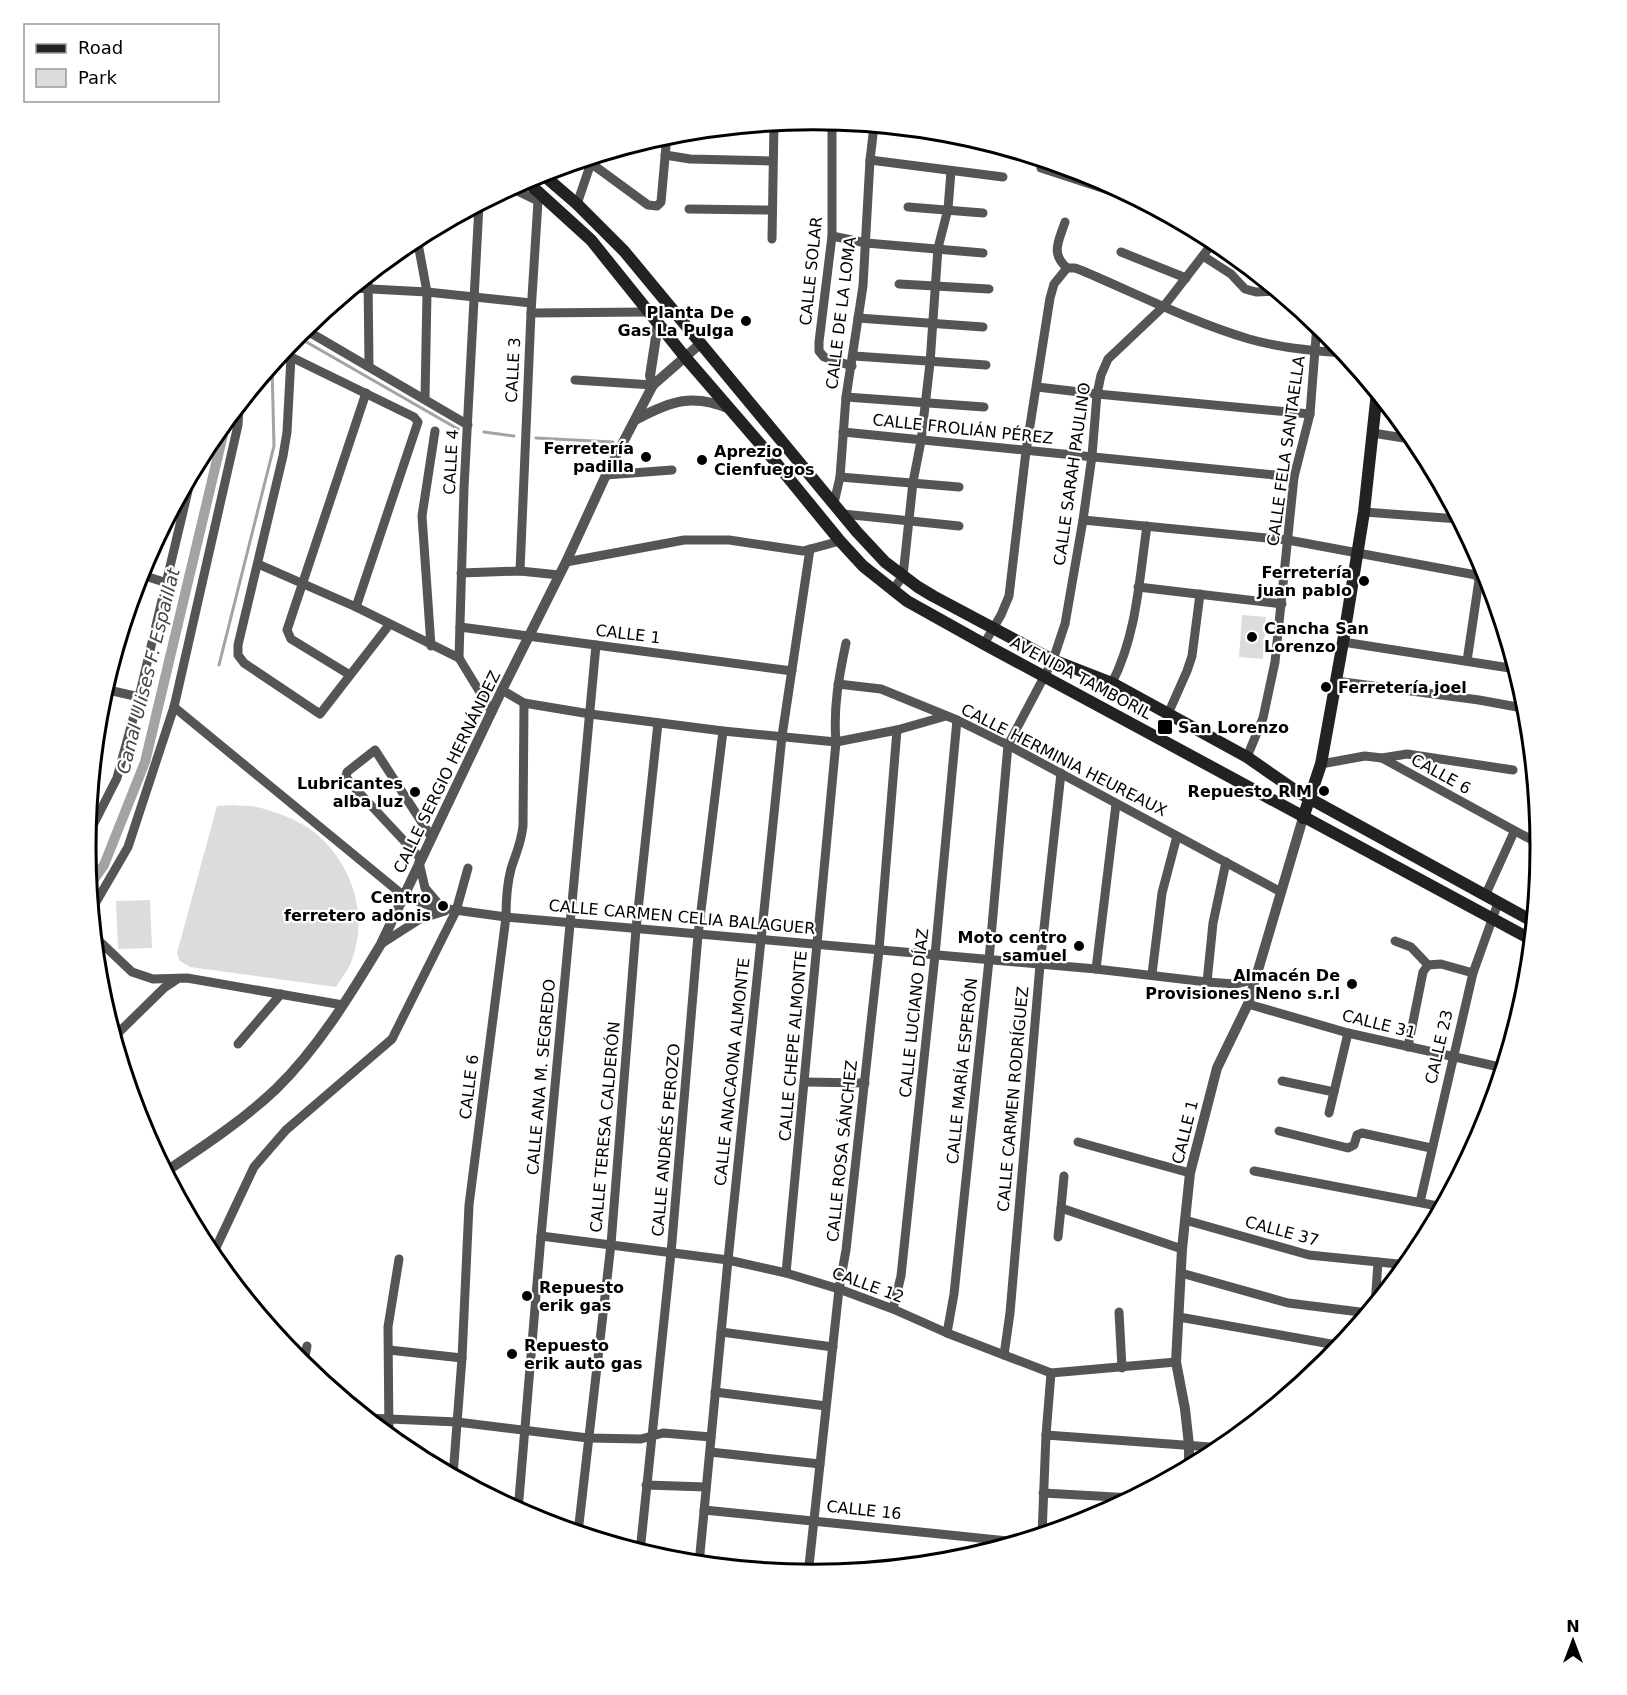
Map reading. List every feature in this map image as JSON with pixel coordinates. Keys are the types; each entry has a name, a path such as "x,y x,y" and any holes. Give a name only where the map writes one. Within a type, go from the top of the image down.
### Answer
{"main road":[{"name":"AVENIDA TAMBORIL","path":"551,181 624,251 876,554 903,576 933,596 1053,660 1112,683 1247,757 1309,799 1527,918"},
{"name":"AVENIDA TAMBORIL","path":"532,188 591,240 685,357 840,542 892,591 923,611 1525,937"},
{"path":"1303,818 1321,764 1343,642 1364,512 1376,402"}],"street":[{"name":"CALLE SOLAR","path":"832,131 832,236 819,351 824,357 852,366"},
{"path":"772,238 774,132"},
{"name":"CALLE DE LA LOMA","path":"834,503 840,477 846,397 854,356 866,243 873,133"},
{"path":"597,164 648,205 657,206 661,202 666,146"},
{"path":"665,155 690,159 772,161"},
{"path":"870,160 1003,177"},
{"path":"577,204 591,166"},
{"path":"1041,167 1062,175"},
{"path":"892,591 903,576 913,482 921,441 930,363 938,248 948,209 951,171"},
{"path":"523,192 541,198"},
{"name":"CALLE 3","path":"520,571 531,308 541,198"},
{"path":"908,207 983,213"},
{"path":"689,209 772,210"},
{"name":"CALLE 4","path":"459,658 479,213"},
{"path":"1065,222 1057,257 1067,268 1083,271 1164,306 1250,339 1332,352"},
{"path":"832,236 866,243 983,253"},
{"path":"419,249 427,291 424,399"},
{"name":"CALLE SARAH PAULINO","path":"1044,677 1053,660 1065,624 1083,520 1101,375 1108,359 1164,306 1208,249"},
{"path":"1121,252 1186,278"},
{"path":"1203,256 1230,274 1245,289 1266,291"},
{"path":"984,644 1009,596 1026,451 1050,298 1054,284 1067,268"},
{"path":"899,284 989,289"},
{"path":"369,285 369,366"},
{"path":"364,289 427,291 475,297 531,308 648,312"},
{"path":"858,318 983,327"},
{"path":"575,380 653,385 651,376 658,324"},
{"path":"313,334 468,425"},
{"name":"CALLE FELA SANTAELLA","path":"1247,757 1263,717 1275,662 1294,477 1310,414 1316,335"},
{"name":"CALLE SERGIO HERNÁNDEZ","path":"171,1168 221,1135 276,1088 313,1046 343,1005 381,944 606,475 653,385 700,344"},
{"path":"854,356 986,366"},
{"path":"356,607 418,423 416,419 366,393 291,357 286,439 238,653 241,659 320,714 389,625"},
{"path":"1037,387 1310,414"},
{"path":"350,675 287,635 287,629 366,393"},
{"path":"846,397 984,407"},
{"path":"637,419 659,407 679,401 714,402 730,409"},
{"path":"98,898 128,848 174,707 238,419"},
{"path":"431,646 422,516 435,431"},
{"name":"CALLE FROLIÁN PÉREZ","path":"843,432 1294,477"},
{"path":"1373,433 1402,438"},
{"path":"606,475 672,470"},
{"path":"840,477 958,486"},
{"path":"97,817 117,778 167,583 181,509"},
{"path":"1364,512 1451,518"},
{"path":"843,514 959,526"},
{"path":"1083,520 1288,540 1476,575 1478,578"},
{"path":"1112,683 1128,647 1133,626 1147,526"},
{"path":"566,562 690,540 729,540 803,551 840,542"},
{"name":"CALLE ANACAONA ALMONTE","path":"700,1555 782,736 810,549"},
{"path":"258,564 356,607 459,658 492,712"},
{"path":"461,573 520,571 560,575"},
{"path":"149,577 167,583"},
{"path":"1467,661 1478,578"},
{"path":"1138,587 1282,604"},
{"path":"1168,714 1192,656 1200,594"},
{"name":"CALLE 1","path":"460,627 792,671"},
{"path":"1343,642 1508,668"},
{"name":"CALLE CHEPE ALMONTE","path":"786,1273 806,1082 836,742 835,715 846,643"},
{"name":"CALLE ANA M. SEGREDO","path":"519,1501 596,645"},
{"name":"CALLE MARÍA ESPERÓN","path":"946,1333 954,1294 989,960 1008,745 1044,677"},
{"path":"1336,681 1517,707"},
{"path":"838,684 880,689 946,716"},
{"name":"CALLE HERMINIA HEUREAUX","path":"502,690 524,703 590,714 723,731 836,742 897,730 946,716 1008,745 1281,892"},
{"path":"114,691 138,697"},
{"name":"CALLE 6","path":"454,1468 462,1358 469,1205 507,894 521,844 523,826 524,703"},
{"name":"CALLE CARMEN CELIA BALAGUER","path":"174,707 404,896 424,904 450,910 506,917 1152,974 1207,982 1235,984 1256,980"},
{"name":"CALLE LUCIANO DÍAZ","path":"892,1309 901,1276 957,720"},
{"name":"CALLE TERESA CALDERÓN","path":"579,1525 611,1244 636,929 658,723"},
{"name":"CALLE ROSA SÁNCHEZ","path":"809,1565 839,1289 846,1250 865,1083 879,950 897,730"},
{"name":"CALLE ANDRÉS PEROZO","path":"639,1543 671,1253 698,935 723,731"},
{"path":"432,838 375,750 346,773 346,778 420,861 425,888 450,910"},
{"path":"1382,758 1407,754 1513,770"},
{"name":"CALLE 6","path":"1321,764 1365,756 1382,758 1531,840"},
{"name":"CALLE CARMEN RODRÍGUEZ","path":"1004,1355 1010,1313 1040,965 1061,773"},
{"path":"1096,969 1116,804"},
{"name":"CALLE 1","path":"1189,1458 1176,1362 1182,1249 1190,1173 1217,1068 1248,1004 1303,818"},
{"path":"1485,896 1514,831"},
{"path":"1152,974 1162,893 1177,836"},
{"path":"1207,982 1213,923 1226,862"},
{"path":"217,1246 254,1167 270,1146 392,1039 468,868"},
{"name":"CALLE 23","path":"1420,1202 1473,973 1498,903"},
{"path":"381,944 420,919 450,910"},
{"path":"1395,941 1411,947 1428,965"},
{"path":"103,944 132,972 153,979 188,978 343,1005"},
{"path":"1428,965 1441,964 1473,973"},
{"path":"1408,1047 1423,972 1428,965"},
{"path":"120,1031 164,988 178,979"},
{"path":"238,1044 281,994"},
{"name":"CALLE 31","path":"1248,1004 1348,1033 1497,1066"},
{"path":"1329,1113 1348,1033"},
{"path":"1282,1081 1334,1092"},
{"path":"806,1082 865,1083"},
{"path":"1280,1131 1348,1148 1354,1145 1357,1135 1362,1133 1431,1148"},
{"path":"1078,1142 1190,1173"},
{"path":"1254,1171 1435,1205"},
{"path":"1058,1237 1064,1176"},
{"path":"1061,1208 1182,1249"},
{"name":"CALLE 37","path":"1185,1220 1310,1256 1397,1264"},
{"name":"CALLE 12","path":"541,1236 728,1260 786,1273 839,1289 1052,1373 1176,1362"},
{"path":"389,1426 388,1328 399,1259"},
{"path":"1376,1293 1378,1262"},
{"path":"1181,1273 1288,1303 1360,1312"},
{"path":"1119,1312 1122,1368"},
{"path":"1179,1317 1331,1344"},
{"path":"721,1332 833,1347"},
{"path":"305,1354 307,1346"},
{"path":"388,1350 462,1358"},
{"path":"1042,1528 1046,1435 1052,1373"},
{"path":"715,1392 826,1406"},
{"path":"379,1419 457,1422 588,1438 641,1439 663,1433 711,1437"},
{"path":"1046,1435 1208,1447"},
{"path":"710,1452 820,1464"},
{"path":"646,1485 706,1487"},
{"path":"1044,1493 1117,1497"},
{"name":"CALLE 16","path":"704,1510 1002,1540"}],"green space":[{"name":"Cancha San Lorenzo","path":"1242,615 1266,617 1263,659 1239,657"},
{"path":"217,806 258,807 286,816 301,824 322,839 334,852 343,867 356,899 358,933 349,967 336,987 190,967 180,961 177,953"},
{"path":"150,900 152,948 118,949 116,901"}],"waterway":[{"path":"305,341 458,429"},
{"path":"219,665 274,446 272,376"},
{"path":"484,432 514,436"},
{"path":"536,438 613,442"},
{"name":"Canal Ulises F. Espaillat","path":"97,875 104,865 145,762 221,444"}],"place":[{"name":"Planta De Gas La Pulga","path":"746,321"},
{"name":"Ferretería padilla","path":"646,457"},
{"name":"Aprezio Cienfuegos","path":"702,460"},
{"name":"Ferretería juan pablo","path":"1364,581"},
{"name":"Cancha San Lorenzo","path":"1252,637"},
{"name":"Ferretería joel","path":"1326,687"},
{"name":"San Lorenzo","path":"1165,727"},
{"name":"Repuesto R M","path":"1324,791"},
{"name":"Lubricantes alba luz","path":"415,792"},
{"name":"Centro ferretero adonis","path":"443,906"},
{"name":"Moto centro samuel","path":"1079,946"},
{"name":"Almacén De Provisiones Neno s.r.l","path":"1352,984"},
{"name":"Repuesto erik gas","path":"527,1296"},
{"name":"Repuesto erik auto gas","path":"512,1354"}]}
